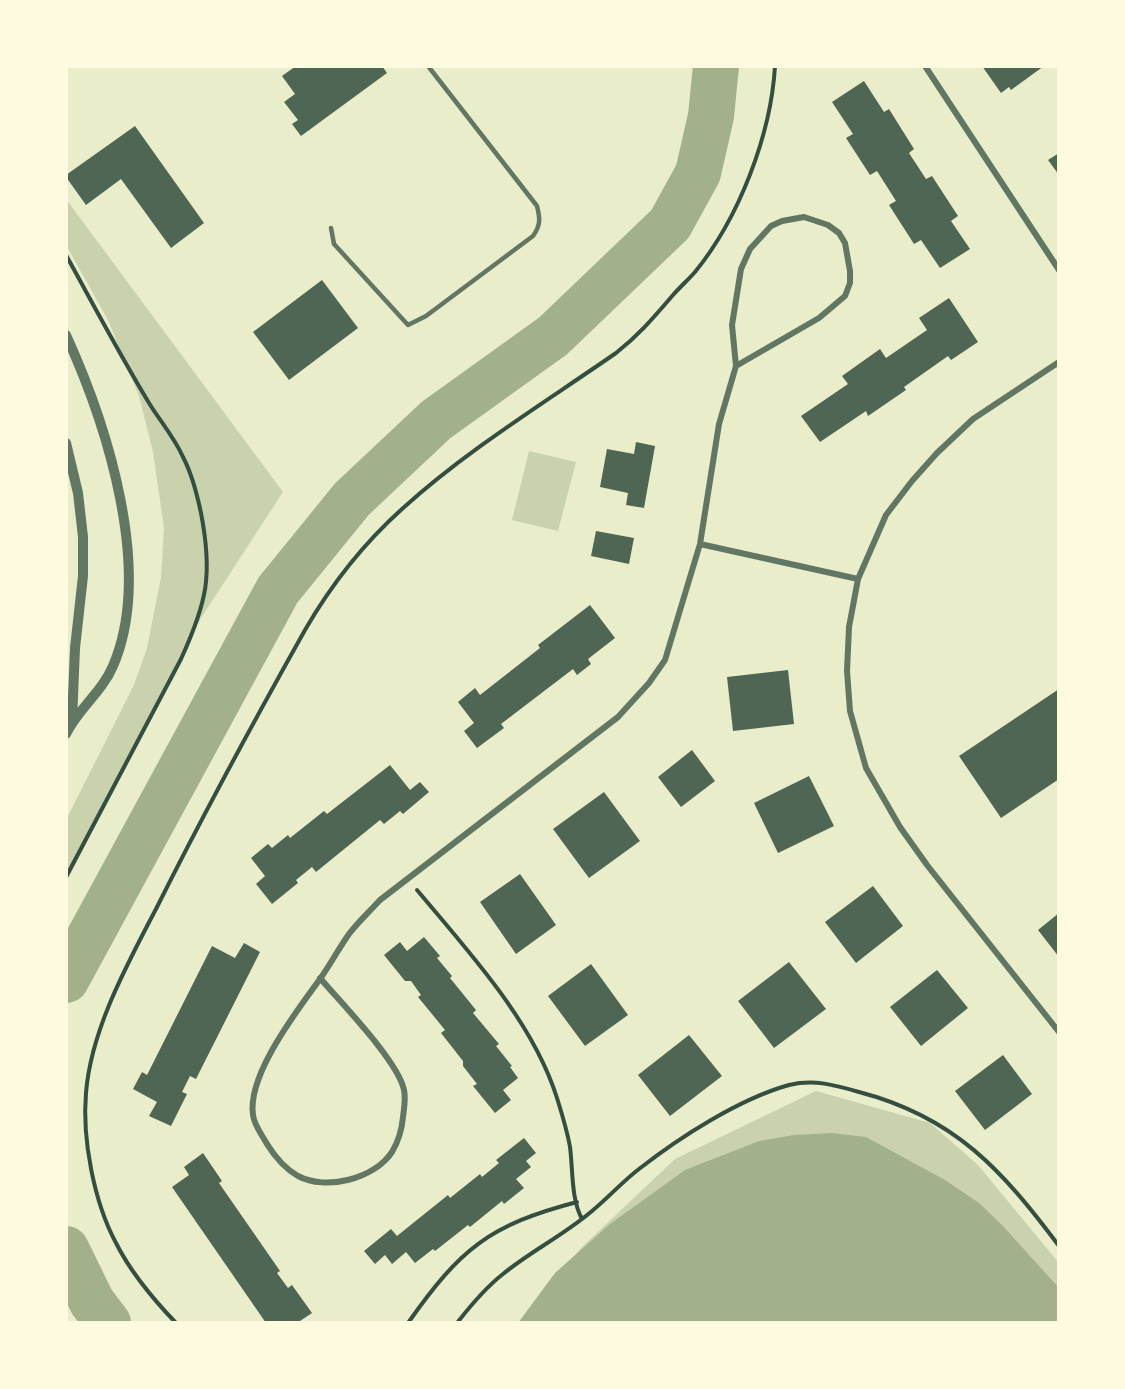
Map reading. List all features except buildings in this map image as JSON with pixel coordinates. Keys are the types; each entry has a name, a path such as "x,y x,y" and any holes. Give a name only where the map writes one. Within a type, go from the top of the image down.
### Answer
{"street":[{"path":"926,66 1059,270"},
{"path":"320,978 372,1038 398,1074 404,1090 402,1123 392,1152 370,1172 336,1182 318,1182 300,1177 285,1167 274,1156 258,1130 253,1116 257,1083 289,1020 351,932 380,900 618,717 649,683 665,660 700,544 719,424 736,366 732,325 741,269 750,249 771,226 782,221 804,217 828,225 839,233 845,243 850,283 845,296 819,318 736,366"},
{"path":"66,335 88,386 111,460 126,536 130,573 128,606 113,665 107,679 72,721 66,734"},
{"path":"1059,362 974,419 937,453 886,515 858,579 849,627 847,671 850,711 866,768 900,827 927,865 1059,1032"},
{"path":"66,443 78,493 83,537 83,576 75,648 72,721"},
{"path":"700,544 858,579"}],"lane":[{"path":"331,228 334,244 408,325 426,316 533,236 538,228 540,217 537,206 428,66"}],"path":[{"path":"176,1323 134,1274 115,1242 103,1213 87,1139 86,1095 89,1069 100,1031 132,957 184,853 277,679 320,603 345,570 384,526 435,482 482,446 634,339 705,258 747,181 770,108 775,66"},
{"path":"417,889 512,1009 550,1078 566,1129 577,1202 582,1219"},
{"path":"456,1323 475,1300 504,1273 582,1219 651,1160 724,1113 774,1090 808,1082 822,1082 880,1097 905,1107 951,1132 991,1164 1059,1246"},
{"path":"408,1323 448,1269 483,1238 531,1215 577,1202"}],"shaded area":[{"path":"66,199 283,492 201,618 66,883 66,820 134,685 147,648 161,577 164,528 153,452 139,396 108,320 66,245"},
{"path":"529,451 576,462 558,531 512,520"},
{"path":"816,1091 930,1123 978,1165 1059,1263 1059,1323 519,1323 582,1247 675,1159"},
{"path":"832,1133 866,1137 945,1180 979,1203 1059,1288 1059,1323 518,1323 555,1273 610,1224 685,1170 759,1141 794,1135"}],"waterway":[{"path":"66,980 278,590 352,499 436,420 553,336 670,224 698,173 711,116 716,66"},
{"path":"66,1249 92,1302 108,1323"}]}
